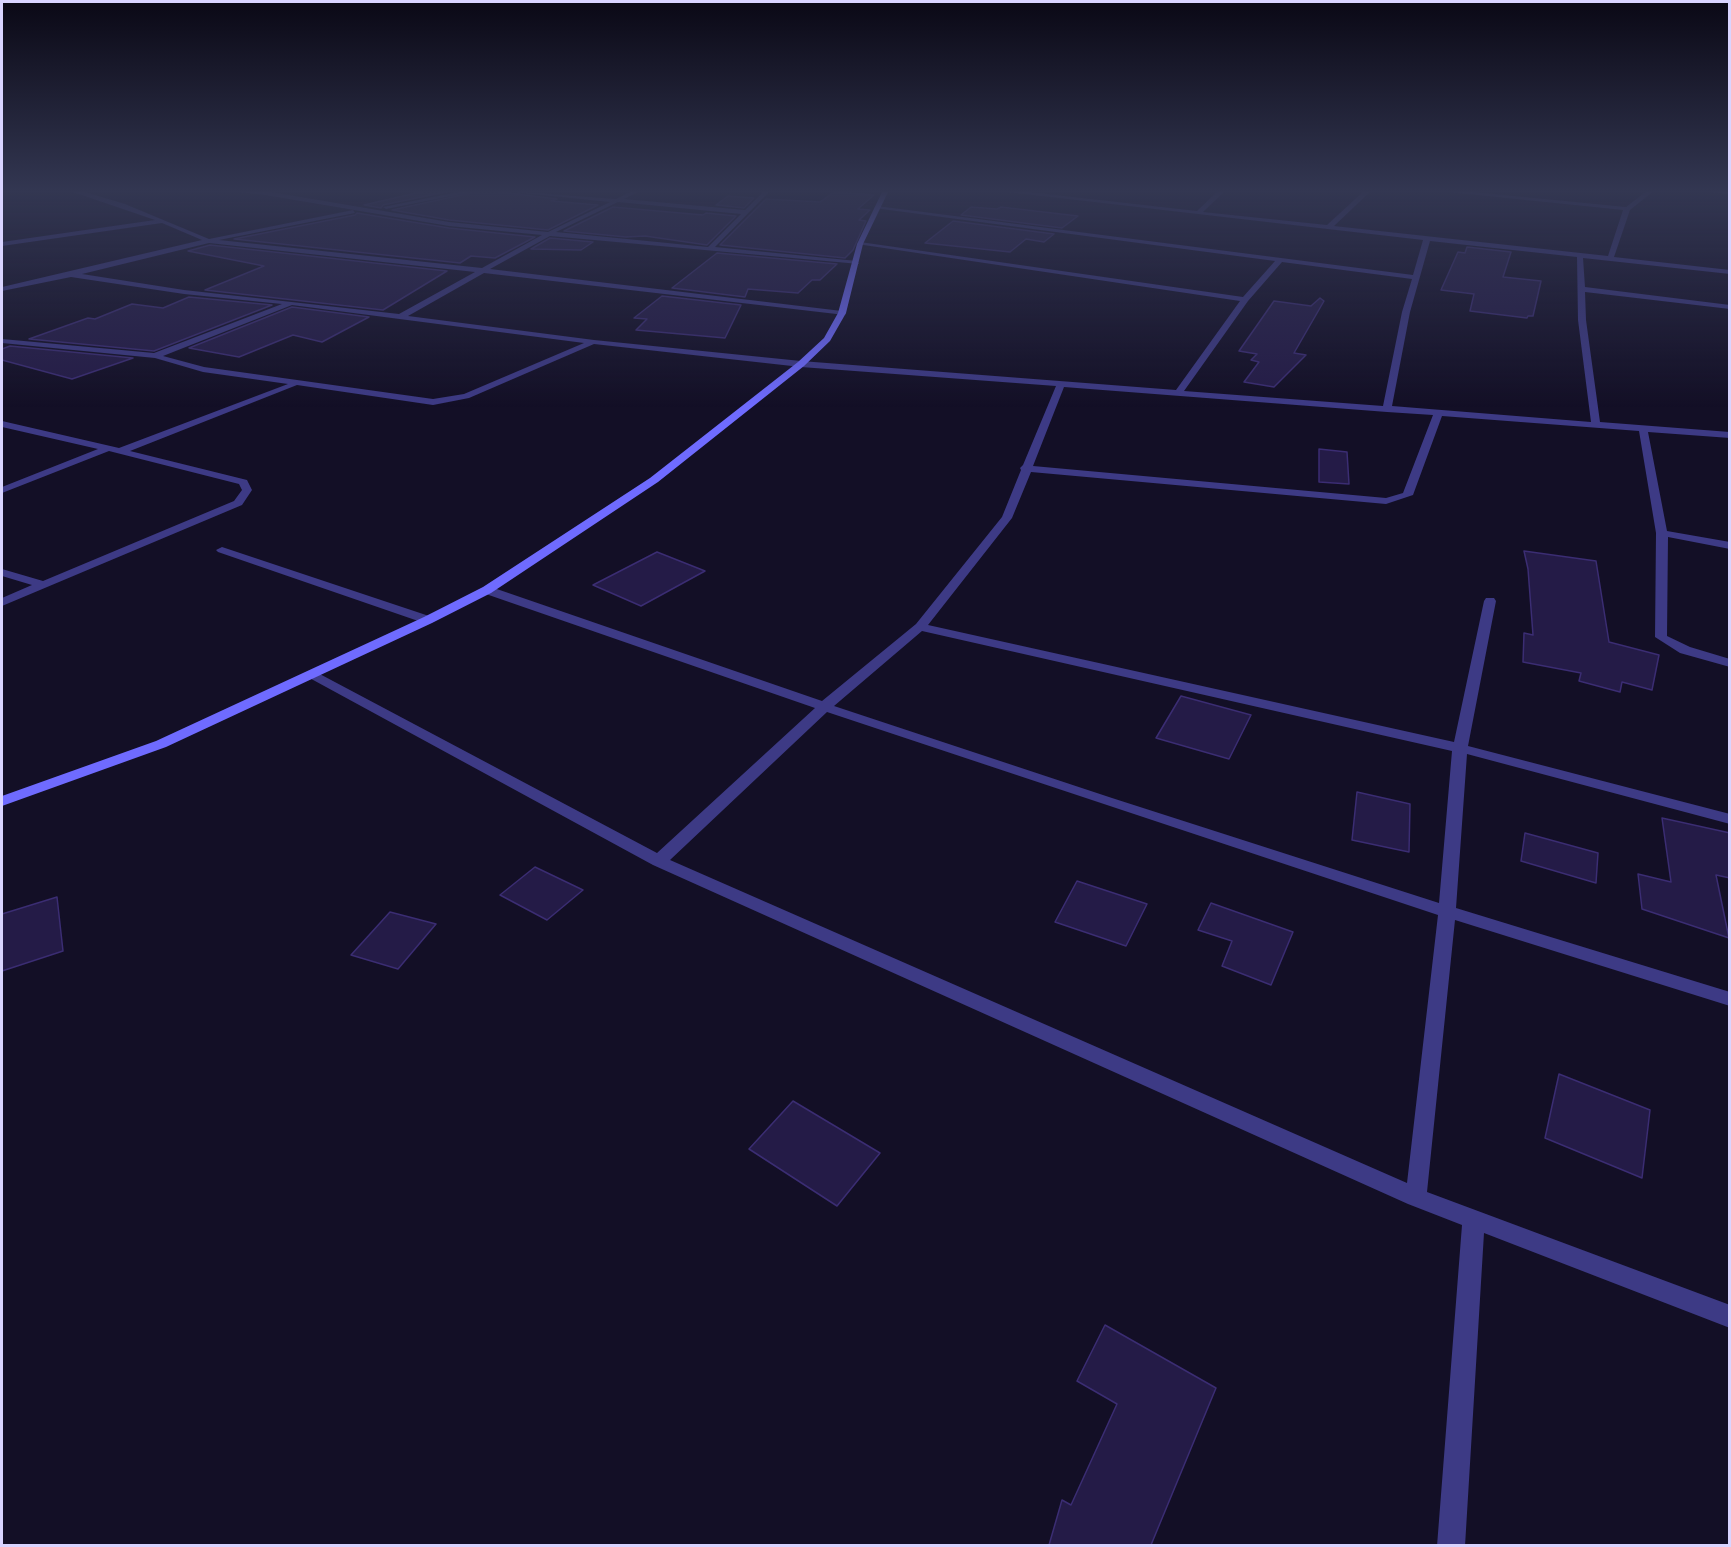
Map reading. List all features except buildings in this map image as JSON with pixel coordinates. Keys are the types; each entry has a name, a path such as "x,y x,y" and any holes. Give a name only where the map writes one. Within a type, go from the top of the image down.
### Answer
{"street":[{"path":"2,289 124,262"},
{"path":"400,262 627,286 842,313"},
{"path":"400,317 496,262"},
{"path":"2,801 160,744 428,620 487,590 654,480 801,364 827,339 842,313 857,263 849,262"},
{"path":"990,262 1218,294 1245,300"},
{"path":"1178,393 1245,300 1278,262"},
{"path":"1297,262 1415,277"},
{"path":"1387,409 1406,312 1420,262"},
{"path":"1580,262 1582,320 1596,425"},
{"path":"1632,262 1730,272"},
{"path":"72,275 184,292 292,303 594,342 801,364 1730,435"},
{"path":"27,285 119,282"},
{"path":"1581,289 1730,307"},
{"path":"155,356 292,303"},
{"path":"2,341 155,356 202,369 433,402 451,400 594,342"},
{"path":"2,490 296,384"},
{"path":"659,861 823,708 920,627 1006,518 1061,384"},
{"path":"1025,468 1386,501 1398,500 1408,495 1439,412"},
{"path":"2,424 114,449 243,482 247,490 238,503 2,602"},
{"path":"1642,428 1662,533 1661,637 1672,645 1698,656 1730,663"},
{"path":"1662,533 1730,546"},
{"path":"222,550 428,620"},
{"path":"2,572 44,585"},
{"path":"487,590 823,708 1447,913 1730,999"},
{"path":"1416,1197 1447,913 1461,748 1490,602"},
{"path":"920,627 1461,748 1730,819"},
{"path":"311,675 659,861 1416,1197 1730,1317"},
{"path":"1451,1545 1474,1219"}]}
